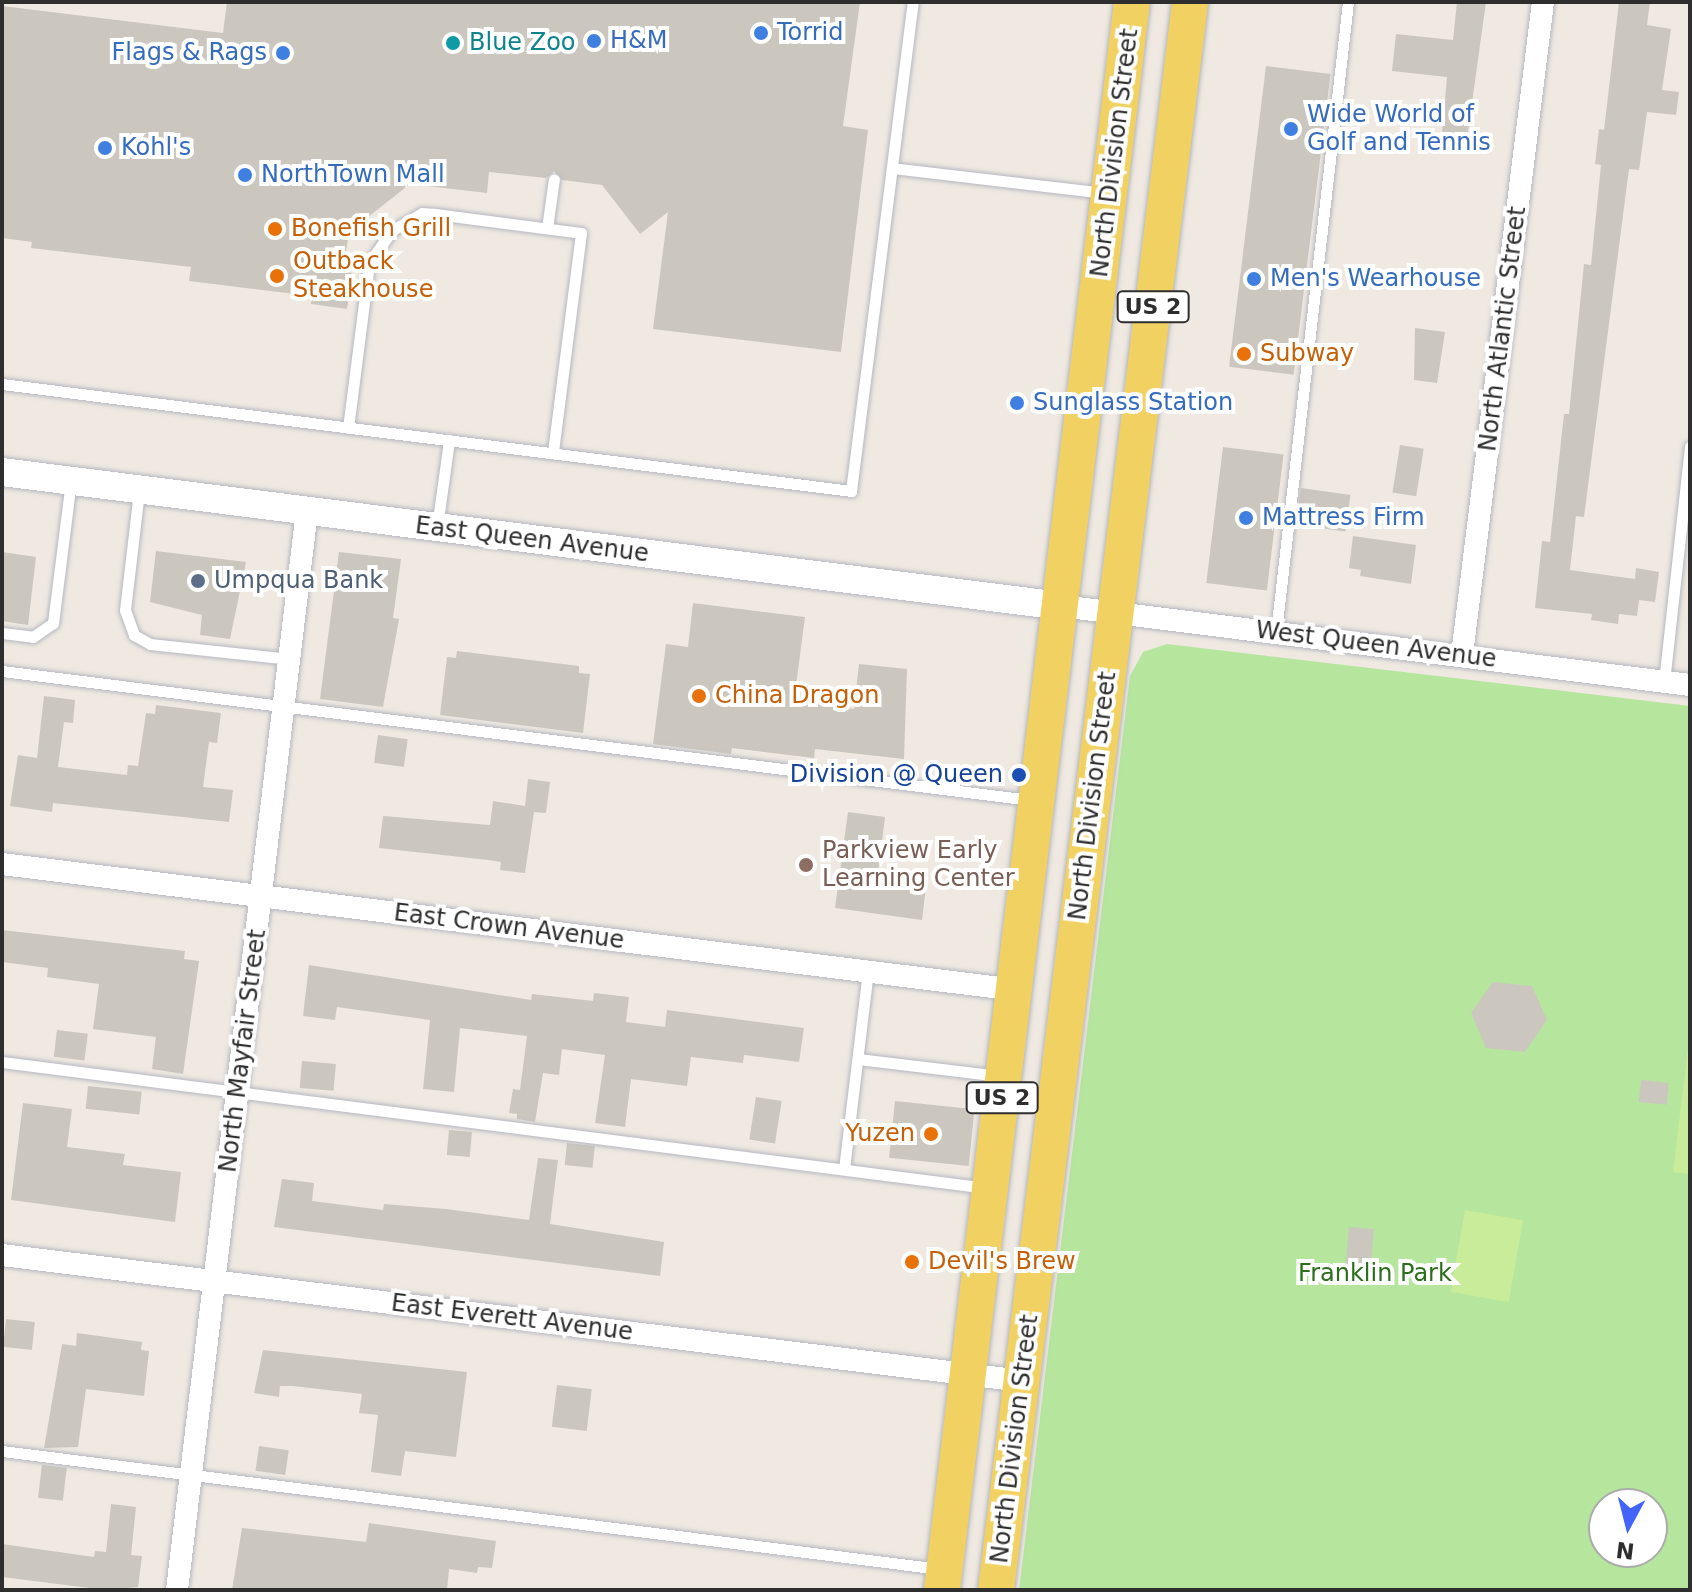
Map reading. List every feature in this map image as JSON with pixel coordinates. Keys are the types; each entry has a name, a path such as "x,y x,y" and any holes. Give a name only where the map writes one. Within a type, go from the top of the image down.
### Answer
{"main road":[{"name":"North Division Street","path":"943,1580 1039,801 1132,2"},
{"name":"North Division Street","path":"996,1590 1190,2"}],"street":[{"name":"North Atlantic Street","path":"1462,655 1543,2"},
{"name":"East Queen Avenue","path":"2,472 1061,606"},
{"name":"North Mayfair Street","path":"177,1590 307,511"},
{"name":"West Queen Avenue","path":"1061,606 1690,685"},
{"name":"East Crown Avenue","path":"2,864 1016,990"},
{"name":"East Everett Avenue","path":"2,1255 1022,1381"}],"lane":[{"path":"2,384 851,491 913,2"},
{"path":"1276,632 1348,2"},
{"path":"892,168 1110,193"},
{"path":"547,228 554,179"},
{"path":"348,428 369,263 391,231 422,213 547,228 581,233 553,453"},
{"path":"437,528 449,440"},
{"path":"1664,682 1690,446"},
{"path":"2,633 41,635 53,623 71,481"},
{"path":"139,491 125,610 134,635 150,644 290,659"},
{"path":"2,671 1039,801"},
{"path":"844,1169 868,972"},
{"path":"858,1059 1005,1077"},
{"path":"2,1062 991,1188"},
{"path":"2,1451 191,1474 943,1580"}],"green space":[{"name":"Franklin Park","path":"1167,644 1690,706 1690,1590 1019,1590 1130,676 1143,652"},
{"path":"1690,1032 1690,1174 1673,1172"},
{"path":"1465,1210 1523,1220 1509,1302 1451,1292"}],"building":[{"name":"NorthTown Mall","path":"227,2 860,2 843,126 868,130 841,352 653,329 668,212 640,234 602,185 562,180 554,171 546,178 489,172 487,193 410,184 349,232 343,272 352,273 347,309 311,304 312,296 189,281 191,267 31,248 32,242 2,238 2,6 223,33"},
{"path":"1457,2 1486,2 1466,146 1441,144 1447,77 1392,71 1396,34 1453,40"},
{"path":"1619,2 1650,2 1647,25 1671,29 1662,90 1679,92 1676,115 1647,112 1639,170 1629,169 1584,517 1576,516 1570,570 1635,579 1636,568 1659,572 1655,602 1639,600 1637,616 1619,614 1618,624 1591,620 1592,614 1535,608 1542,541 1550,542 1564,414 1569,414 1584,264 1591,265 1601,165 1595,164 1599,129 1604,130"},
{"path":"1266,66 1331,74 1294,375 1229,367"},
{"path":"1415,328 1445,332 1437,383 1414,380"},
{"path":"1400,445 1424,449 1416,496 1392,492"},
{"name":"Mattress Firm","path":"1223,447 1284,454 1267,590 1206,583"},
{"path":"1301,488 1351,495 1345,532 1296,525"},
{"path":"1353,536 1416,545 1411,584 1360,576 1361,570 1349,568"},
{"name":"Umpqua Bank","path":"156,551 246,562 230,639 200,635 202,615 150,602"},
{"path":"2,552 36,557 28,625 2,621"},
{"path":"339,552 401,559 393,618 399,619 383,707 320,699"},
{"path":"693,603 805,617 794,701 854,709 859,664 907,669 904,759 815,749 814,758 732,748 731,754 653,744 666,644 688,647"},
{"path":"457,651 579,666 579,673 590,674 583,733 440,715 447,657 456,658"},
{"path":"44,696 75,700 73,723 64,722 58,767 127,775 128,765 138,766 146,713 155,714 156,705 221,713 217,743 209,742 203,787 233,790 229,822 53,803 52,812 10,806 18,755 37,758"},
{"path":"378,735 408,739 404,767 374,763"},
{"path":"528,779 550,782 546,813 534,812 525,873 500,870 501,862 379,848 383,816 490,825 493,801 525,806"},
{"path":"848,812 885,817 877,881 926,887 922,920 835,908"},
{"path":"2,930 185,951 184,959 199,961 183,1074 152,1069 156,1037 93,1029 99,984 47,977 48,968 2,962"},
{"path":"309,965 531,1000 532,994 593,1001 594,993 629,997 626,1022 665,1027 667,1010 804,1028 799,1062 744,1055 743,1063 691,1057 687,1086 631,1079 625,1127 595,1123 605,1055 562,1049 559,1075 543,1073 535,1122 517,1119 517,1114 509,1113 513,1089 520,1090 527,1036 460,1028 454,1092 423,1089 430,1020 337,1007 335,1020 303,1016"},
{"path":"1493,982 1532,986 1547,1020 1525,1052 1486,1048 1471,1013"},
{"path":"57,1030 88,1034 84,1061 54,1057"},
{"path":"302,1061 336,1064 334,1091 300,1088"},
{"path":"1641,1080 1669,1083 1667,1105 1639,1102"},
{"path":"88,1086 142,1092 139,1115 86,1109"},
{"path":"756,1097 782,1101 775,1144 749,1139"},
{"name":"Yuzen","path":"895,1101 975,1109 969,1166 889,1158"},
{"path":"23,1103 72,1109 67,1147 125,1154 123,1165 181,1172 175,1222 11,1200"},
{"path":"449,1130 472,1132 470,1157 447,1155"},
{"path":"567,1143 595,1146 593,1168 565,1165"},
{"path":"538,1158 558,1160 550,1224 664,1242 660,1276 274,1227 282,1179 314,1183 312,1201 383,1210 384,1204 446,1209 529,1220"},
{"path":"1349,1227 1374,1229 1371,1268 1346,1266"},
{"path":"6,1319 35,1322 32,1350 3,1347"},
{"path":"77,1333 142,1342 141,1350 149,1351 144,1396 86,1389 78,1447 44,1448 62,1344 76,1346"},
{"path":"263,1350 467,1372 456,1457 405,1451 401,1476 371,1472 378,1415 359,1413 362,1394 293,1386 280,1386 279,1397 254,1393"},
{"path":"557,1385 592,1389 587,1431 552,1427"},
{"path":"259,1446 289,1450 285,1475 256,1471"},
{"path":"42,1465 67,1468 63,1501 38,1498"},
{"path":"111,1504 136,1507 131,1555 142,1556 138,1587 105,1590 2,1577 2,1544 94,1557 95,1551 106,1552"},
{"path":"369,1523 496,1541 492,1568 478,1567 477,1573 449,1569 447,1590 232,1590 242,1528 366,1542"}],"place":[{"name":"Torrid","path":"761,33"},
{"name":"H&M","path":"594,41"},
{"name":"Blue Zoo","path":"453,43"},
{"name":"Flags & Rags","path":"283,53"},
{"name":"Wide World of Golf and Tennis","path":"1291,129"},
{"name":"Kohl's","path":"105,148"},
{"name":"NorthTown Mall","path":"245,175"},
{"name":"Bonefish Grill","path":"275,229"},
{"name":"Outback Steakhouse","path":"277,276"},
{"name":"Men's Wearhouse","path":"1254,279"},
{"name":"Subway","path":"1244,354"},
{"name":"Sunglass Station","path":"1017,403"},
{"name":"Mattress Firm","path":"1246,518"},
{"name":"Umpqua Bank","path":"198,581"},
{"name":"China Dragon","path":"699,696"},
{"name":"Division @ Queen","path":"1019,775"},
{"name":"Parkview Early Learning Center","path":"806,865"},
{"name":"Yuzen","path":"931,1134"},
{"name":"Devil's Brew","path":"912,1262"}]}
